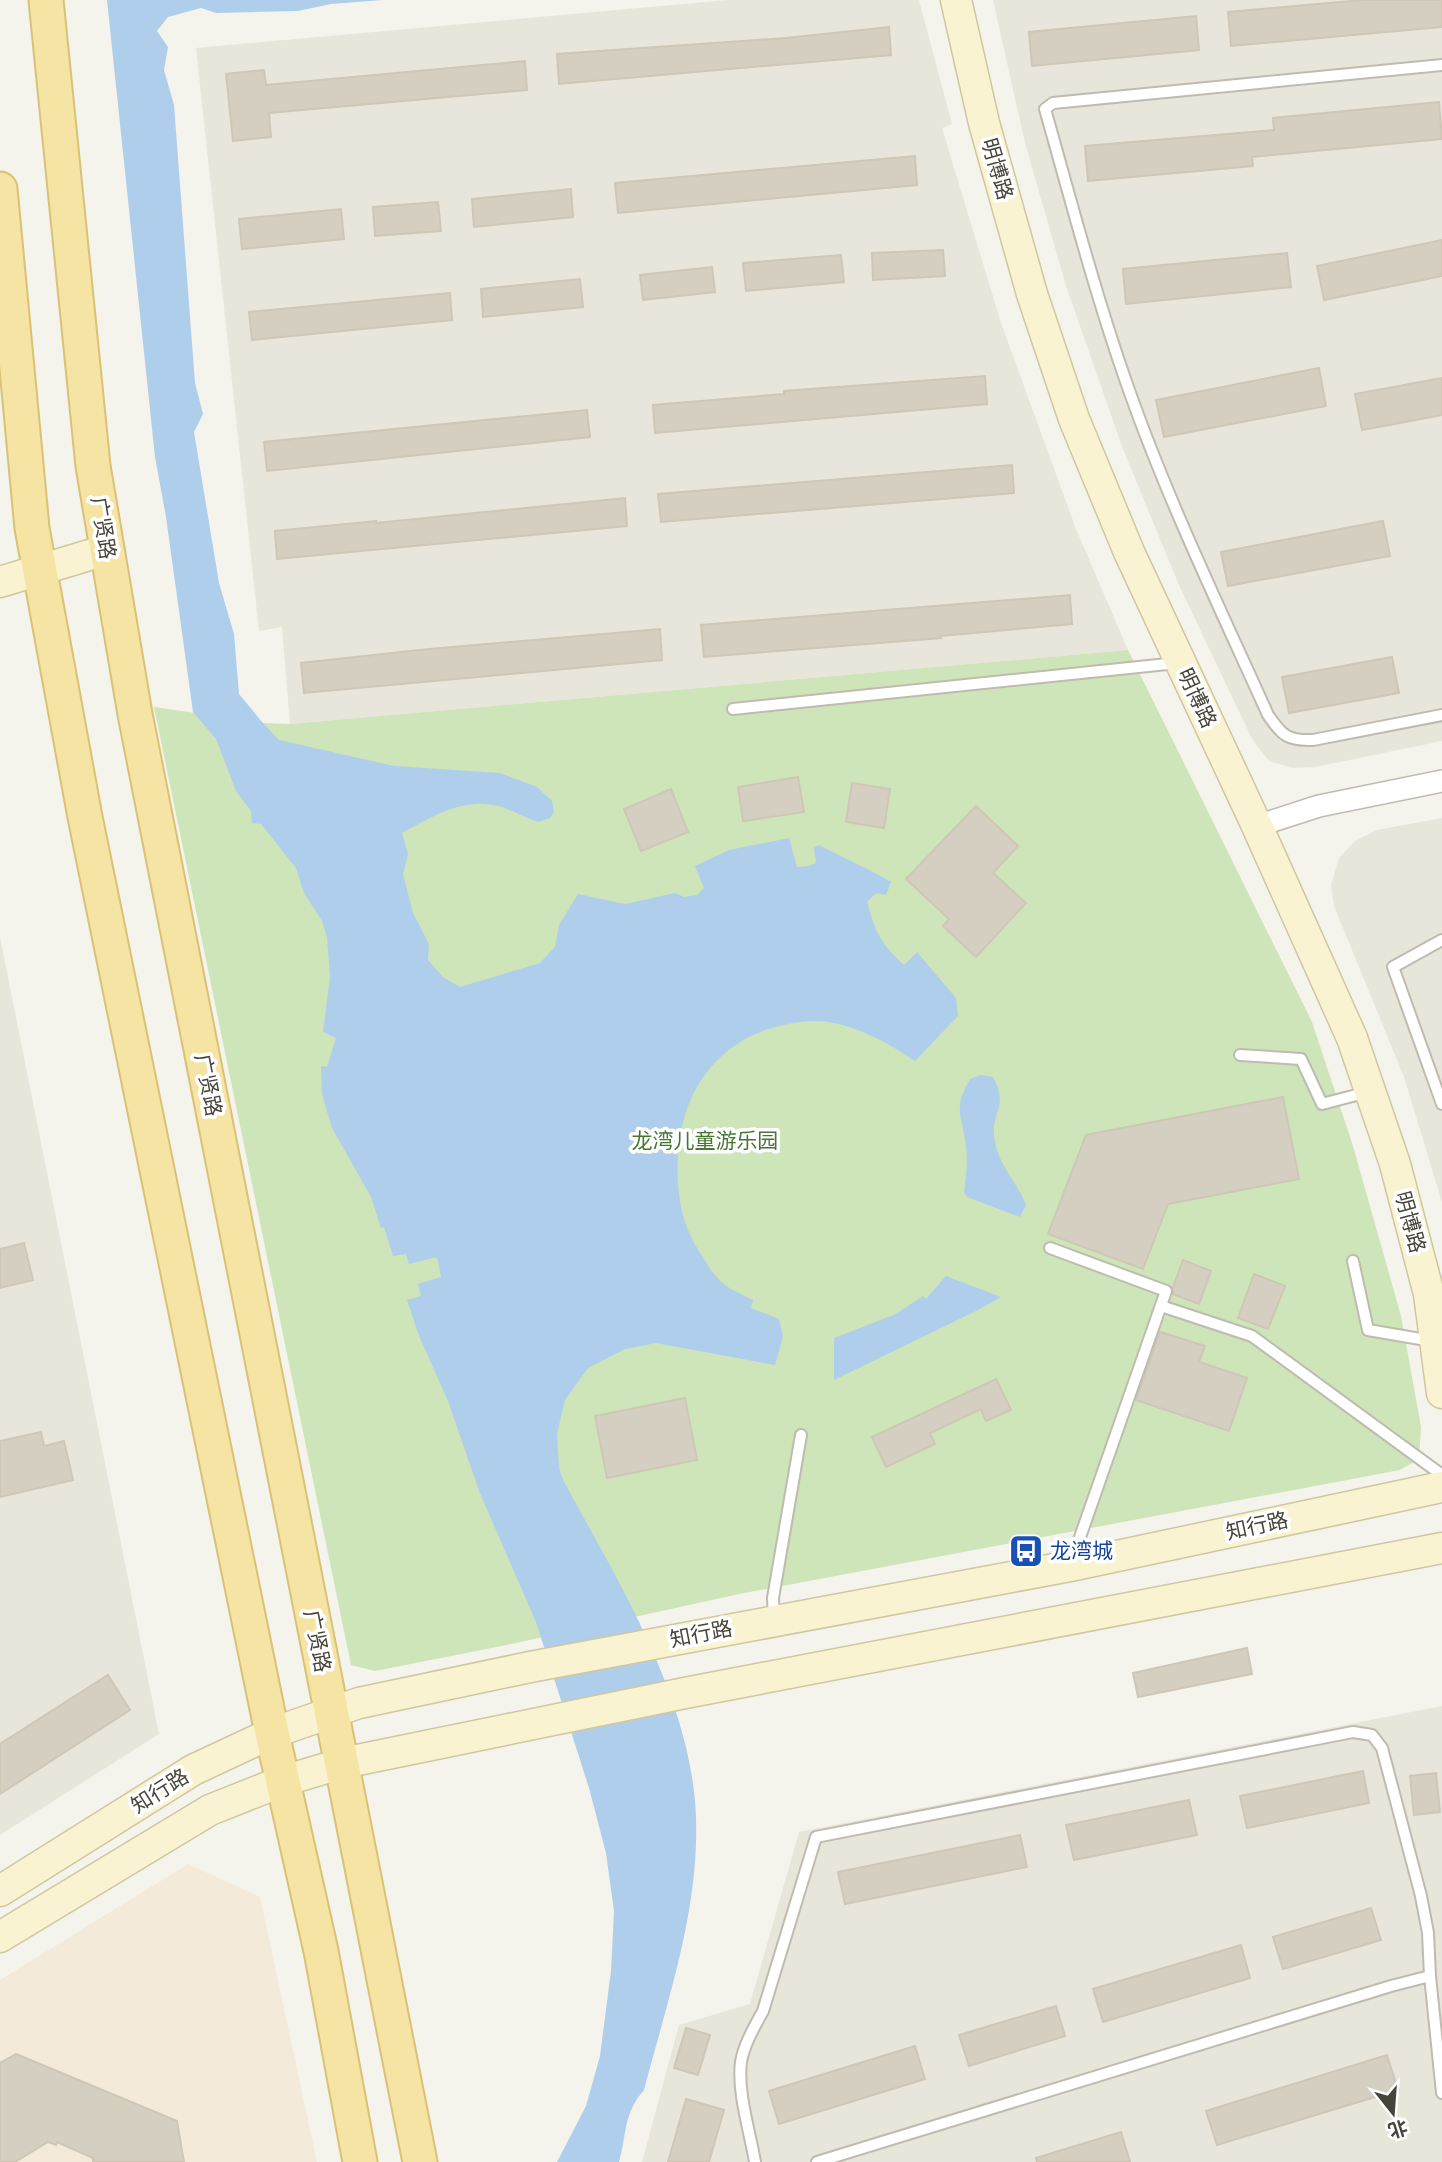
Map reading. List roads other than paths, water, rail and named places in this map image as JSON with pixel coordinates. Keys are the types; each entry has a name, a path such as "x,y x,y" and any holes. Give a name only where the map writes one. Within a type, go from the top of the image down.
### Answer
{"main road":[{"name":"广贤路","path":"46,0 81,362 106,550 135,714 420,2162"},
{"name":"明博路","path":"956,0 984,123 1028,281 1074,419 1129,552 1352,1038 1395,1164 1429,1294 1442,1393"},
{"path":"0,189 32,528 85,817 272,1733 321,1951 360,2162"},
{"path":"0,582 106,550"},
{"name":"知行路","path":"0,1891 193,1770 272,1733 359,1703 530,1667 1070,1566 1442,1487"},
{"name":"知行路","path":"0,1937 179,1826 210,1810 283,1781 343,1763 685,1693 1442,1548"}],"street":[{"path":"1257,826 1319,806 1442,781"}],"lane":[{"path":"1442,65 1053,103 1045,108 1099,300 1124,375 1198,561 1268,715 1281,733 1295,740 1313,740 1442,715"},
{"path":"733,709 1180,663"},
{"path":"1442,940 1393,967 1442,1104"},
{"path":"1240,1055 1301,1059 1322,1104 1370,1091"},
{"path":"1050,1248 1166,1291 1070,1566"},
{"path":"1353,1261 1368,1330 1435,1342"},
{"path":"1161,1306 1252,1336 1442,1475"},
{"path":"774,1620 773,1598 801,1435"},
{"path":"755,2162 742,2087 741,2062 749,2037 763,2011 816,1837 1353,1732 1372,1735 1382,1748 1421,1896 1428,1933 1442,2093"},
{"path":"817,2162 1430,1976"}],"water":[{"path":"107,0 383,0 331,4 298,11 216,13 201,8 168,17 157,31 168,47 164,70 174,105 195,383 203,414 194,432 219,583 234,634 239,694 279,740 394,766 500,773 537,787 552,801 554,812 550,818 538,822 502,807 475,804 450,810 402,833 408,854 403,874 413,913 429,944 428,960 443,977 460,987 540,963 555,947 559,925 578,894 625,904 675,893 684,897 697,895 704,888 695,866 729,850 789,838 797,867 816,863 814,848 819,845 891,882 886,895 876,893 867,902 880,937 904,965 917,952 956,998 958,1016 915,1061 862,1032 840,1024 815,1021 775,1027 754,1035 735,1045 719,1059 695,1091 681,1132 678,1167 683,1217 693,1240 717,1278 753,1300 751,1308 779,1319 783,1337 775,1365 656,1343 625,1349 588,1368 565,1400 557,1434 559,1468 649,1643 667,1687 682,1730 692,1775 696,1819 692,1888 680,1956 644,2090 632,2107 619,2162 557,2162 586,2106 600,2056 611,1971 614,1911 606,1853 589,1788 536,1622 479,1491 448,1401 419,1336 407,1300 421,1296 418,1284 441,1277 437,1257 409,1264 406,1254 393,1256 371,1197 332,1128 322,1094 321,1066 327,1067 336,1038 323,1032 330,977 327,937 322,921 304,893 296,868 261,824 252,823 251,811 236,791 216,739 193,712 155,457"},
{"path":"981,1075 993,1077 998,1087 1000,1102 994,1135 1003,1163 1026,1205 1020,1217 967,1197 964,1192 967,1154 960,1114 961,1099 970,1079"},
{"path":"946,1276 1001,1297 834,1380 834,1338 896,1314 923,1296 926,1299"}],"place":[{"name":"龙湾城","path":"1026,1551"}],"park label":[{"name":"龙湾儿童游乐园","path":"705,1141"}]}
